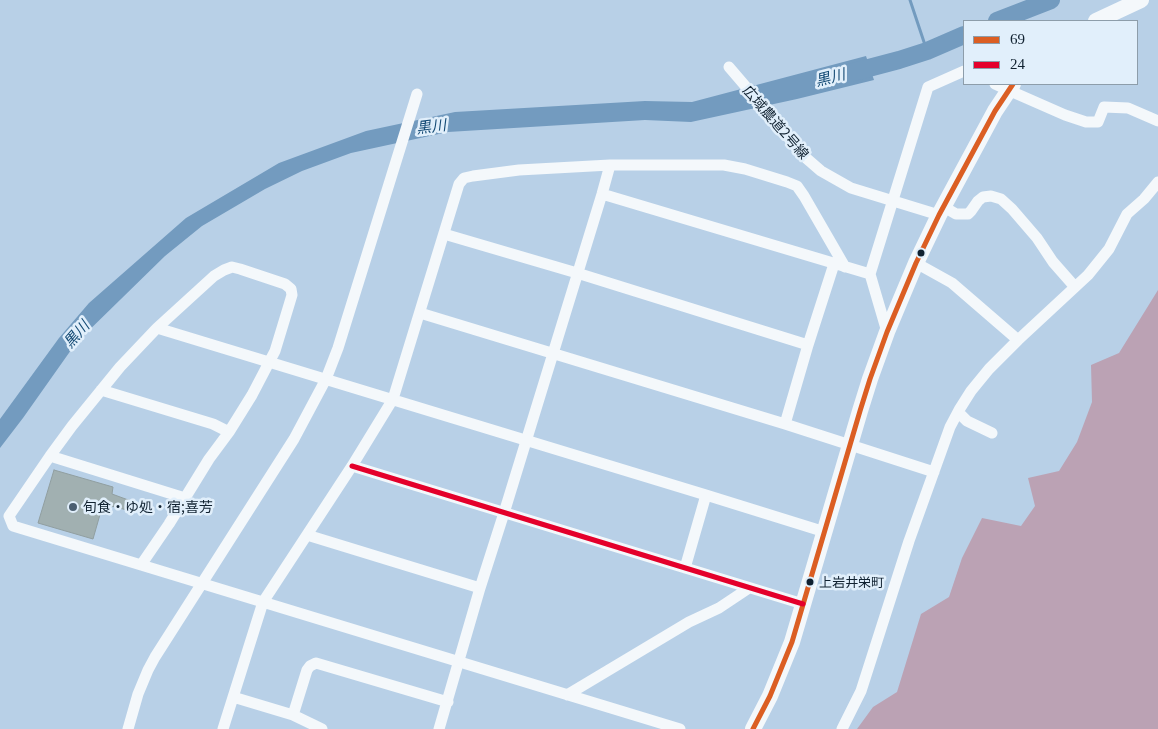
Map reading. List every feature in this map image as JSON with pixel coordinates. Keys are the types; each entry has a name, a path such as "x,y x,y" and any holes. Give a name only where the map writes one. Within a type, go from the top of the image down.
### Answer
{"main road":[{"path":"1098,20 1141,0"},
{"path":"753,729 779,676 792,642 850,444 887,332 916,263 941,211 995,111 1005,86"}],"street":[{"name":"広域農道2号線","path":"729,68 794,145 821,171 851,188 892,201 956,214 968,214 978,201 984,197 991,196 1001,200 1012,209 1037,238 1053,262 1075,287"},
{"path":"887,332 870,274 928,87 963,71"},
{"path":"1005,86 1065,115 1086,122 1098,122 1104,107 1128,108 1158,121"},
{"path":"128,729 138,694 148,670 294,439 326,379 338,348 417,94"},
{"path":"439,729 480,588 610,165"},
{"path":"223,729 263,602 352,466 393,399 459,184 464,178 519,170 610,165 724,165 745,169 797,186 839,265 808,345 785,424"},
{"path":"842,729 861,691 909,540 950,427 958,412 971,391 989,369 1088,275 1104,256 1127,214 1158,182"},
{"path":"602,194 870,274"},
{"path":"444,234 808,345"},
{"path":"916,263 952,283 1018,340"},
{"path":"141,564 209,459 229,432 252,395 275,351 292,294 291,289 285,284 240,269 224,270 214,276 157,328 101,390 50,456 9,516 13,526 680,729"},
{"path":"420,313 850,444 934,472"},
{"path":"157,328 825,532"},
{"path":"101,390 213,424 229,432"},
{"path":"958,412 968,421 992,433"},
{"path":"50,456 184,498"},
{"path":"352,466 803,604"},
{"path":"685,568 706,495"},
{"path":"307,535 480,588"},
{"path":"567,695 689,622 719,608 749,588"},
{"path":"293,715 307,670 316,663 448,702"},
{"path":"233,698 293,715 317,728"}],"shaded area":[{"path":"1158,290 1158,729 857,729 873,707 897,692 921,614 949,597 962,558 982,518 1021,526 1035,506 1028,478 1059,471 1077,442 1092,402 1091,365 1119,353"}],"water":[{"path":"866,56 874,80 691,122 645,120 448,132 351,153 302,171 265,189 202,226 165,256 76,343 0,448 0,419 59,338 89,303 186,218 279,163 366,131 455,112 645,101 692,102"}],"building":[{"name":"旬食・ゆ処・宿;喜芳","path":"54,470 113,487 112,494 131,501 127,510 103,504 93,539 38,523"}],"waterway":[{"path":"910,0 927,51"},
{"name":"黒川","path":"1000,20 1051,0"},
{"name":"黒川","path":"846,74 927,51 963,35"}],"transit line":[{"name":"69","path":"753,729 770,696 792,642 860,411 887,332 916,263 939,215 995,111 1012,85"},
{"name":"24","path":"352,466 803,604"}],"place":[{"name":"旬食・ゆ処・宿;喜芳","path":"73,507"},
{"name":"上岩井栄町","path":"810,582"}]}
